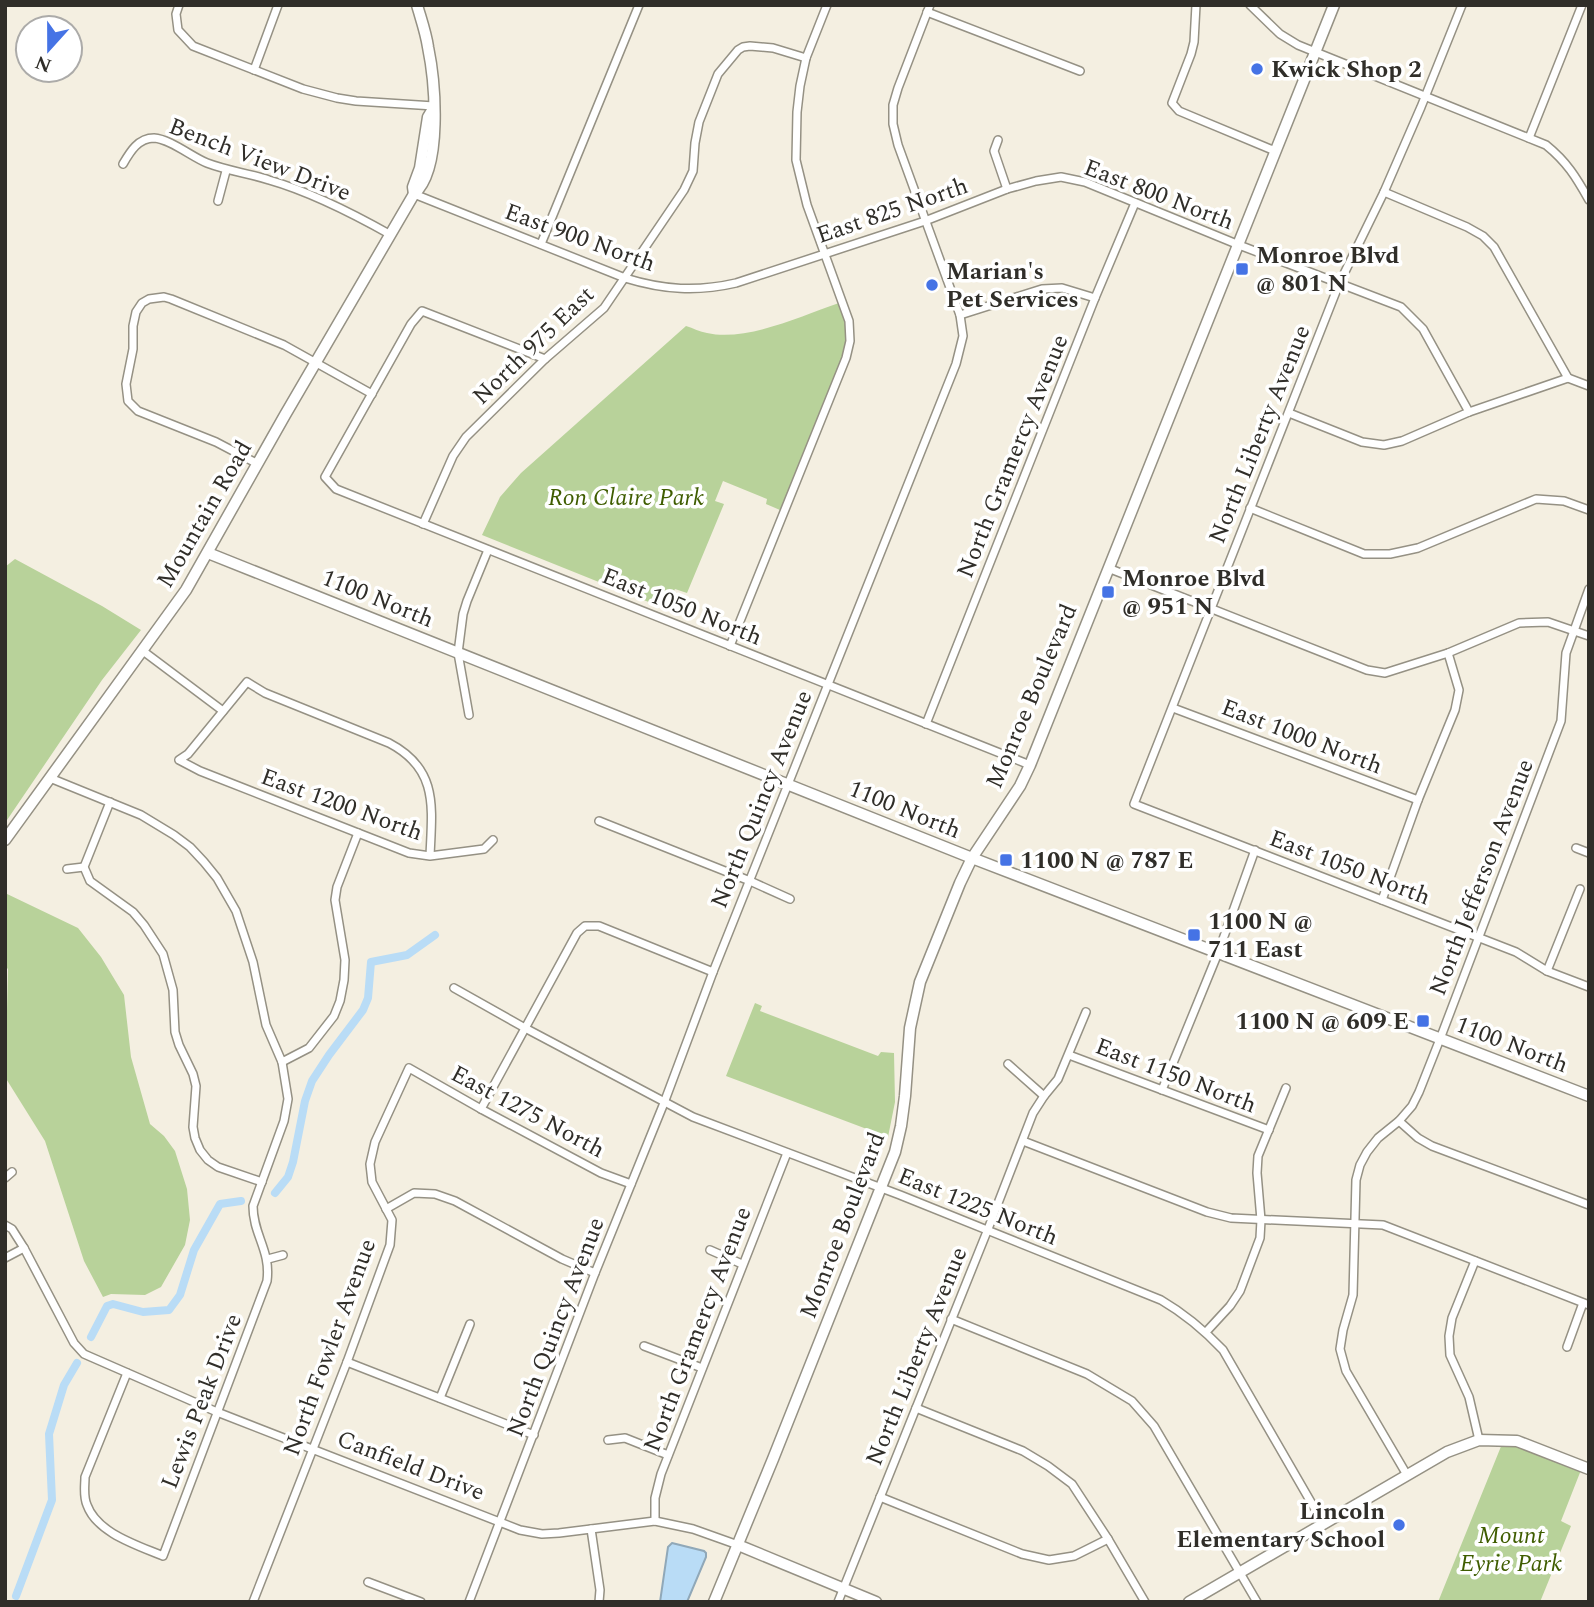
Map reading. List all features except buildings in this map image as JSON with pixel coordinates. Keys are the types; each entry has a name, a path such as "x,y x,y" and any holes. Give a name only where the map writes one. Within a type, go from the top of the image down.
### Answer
{"street":[{"path":"179,5 176,14 178,30 193,46 303,89 337,98 434,106"},
{"path":"254,70 278,5"},
{"name":"Mountain Road","path":"5,840 187,590 414,194 413,187 420,168 428,117 434,106 428,45 417,5"},
{"path":"541,244 639,5"},
{"path":"730,646 846,358 850,341 849,321 807,205 796,160 797,112 806,58 827,5"},
{"path":"1196,5 1194,42 1172,103 1180,111 1275,151"},
{"path":"1250,5 1280,34 1316,53 1546,145 1561,156 1589,200"},
{"name":"Monroe Boulevard","path":"714,1602 895,1152 905,1096 910,1028 920,982 972,858 1020,786 1030,765 1334,5"},
{"name":"North Liberty Avenue","path":"1134,804 1339,284 1384,192 1462,5"},
{"path":"1529,138 1582,5"},
{"path":"928,9 1080,71"},
{"name":"North Quincy Avenue","path":"469,1602 713,972 956,364 963,336 960,315 898,145 893,124 893,105 898,88 928,9"},
{"name":"North 975 East","path":"423,524 453,456 466,437 545,359 604,308 684,190 693,170 699,121 718,74 743,47 773,48 806,58"},
{"name":"Bench View Drive","path":"123,164 133,148 143,141 155,138 204,162 300,191 353,214 391,235"},
{"path":"998,140 995,152 1007,189"},
{"path":"218,201 226,170"},
{"name":"East 825 North","path":"736,283 925,220 1007,189 1060,177"},
{"name":"East 800 North","path":"1060,177 1085,182 1401,307 1423,329 1469,412"},
{"path":"1384,192 1483,236 1494,247 1568,378 1589,386"},
{"name":"East 900 North","path":"414,194 650,286 715,288 736,283"},
{"name":"North Gramercy Avenue","path":"926,724 1095,298 1136,203"},
{"path":"960,315 1042,289 1062,288 1095,298"},
{"path":"258,464 216,442 138,411 128,401 126,384 133,349 134,319 142,303 156,297 171,299 284,345 372,394 411,324 422,311 545,359"},
{"path":"1289,413 1363,442 1384,445 1402,441 1469,412 1568,378"},
{"name":"East 1050 North","path":"372,394 325,477 336,489 1030,765"},
{"path":"1250,508 1364,554 1390,554 1418,548 1536,499 1564,500 1589,510"},
{"path":"469,715 458,653 463,614 488,550"},
{"name":"1100 North","path":"208,553 972,858 1589,1096"},
{"path":"1108,568 1367,670 1385,673 1448,653 1519,623 1548,622 1589,636"},
{"name":"North Jefferson Avenue","path":"1408,1475 1346,1371 1340,1349 1342,1330 1353,1295 1356,1180 1367,1152 1412,1106 1440,1039 1561,721 1566,653 1589,589"},
{"path":"143,651 223,711 247,682 265,693 404,751 415,762 430,793 430,856"},
{"path":"1382,901 1418,800 1455,710 1459,690 1448,653"},
{"name":"East 1000 North","path":"1172,708 1418,800"},
{"name":"East 1200 North","path":"223,711 188,754 179,760 200,771 409,853 430,856 484,849 493,840"},
{"path":"50,778 141,815 174,835 190,847 217,878 236,911 253,962 266,1025 282,1062 288,1099 284,1121 253,1206 253,1220 268,1259 283,1255"},
{"path":"110,802 84,867 90,881 125,906 145,925 163,954 173,990 175,1032 196,1086 193,1126 200,1150 218,1167 262,1182"},
{"name":"East 1050 North","path":"1134,804 1516,952 1547,971 1589,987"},
{"path":"599,821 790,899"},
{"path":"282,1062 309,1048 334,1016 340,1001 345,960 335,900 337,887 358,833"},
{"path":"1576,848 1589,853"},
{"path":"1162,1090 1218,953 1255,850"},
{"path":"67,869 84,867"},
{"path":"1547,971 1580,889"},
{"path":"481,1109 577,933 585,926 599,926 713,972"},
{"name":"East 1225 North","path":"454,988 693,1117 988,1230 1161,1300 1184,1313 1223,1350 1323,1523"},
{"name":"North Liberty Avenue","path":"838,1602 1033,1113 1058,1079 1086,1012"},
{"name":"East 1150 North","path":"1069,1055 1269,1130"},
{"path":"1008,1064 1044,1096"},
{"name":"East 1275 North","path":"409,1068 601,1173 631,1184"},
{"name":"North Fowler Avenue","path":"253,1602 390,1245 391,1220 372,1182 370,1164 375,1142 409,1068"},
{"path":"1206,1332 1240,1291 1260,1238 1258,1156 1286,1088"},
{"path":"1399,1121 1432,1146 1589,1205"},
{"path":"1023,1141 1207,1212 1231,1218 1383,1225 1586,1304 1566,1347"},
{"name":"North Gramercy Avenue","path":"654,1521 655,1498 661,1474 787,1153"},
{"path":"386,1209 414,1193 435,1194 455,1201 562,1259 595,1273"},
{"name":"Canfield Drive","path":"5,1225 12,1229 24,1248 74,1343 85,1354 127,1373 218,1412 520,1530 542,1534 654,1521 693,1529 738,1545 876,1602"},
{"path":"5,1258 24,1248"},
{"path":"710,1251 742,1264"},
{"name":"Lewis Peak Drive","path":"127,1373 85,1477 86,1504 94,1517 116,1536 163,1556 267,1281 268,1259"},
{"path":"1475,1261 1452,1318 1450,1355 1469,1397 1479,1440"},
{"path":"951,1319 1087,1374 1132,1401 1153,1426 1257,1602"},
{"path":"440,1398 470,1324"},
{"path":"644,1346 702,1368"},
{"path":"347,1362 534,1435"},
{"path":"916,1408 1023,1451 1072,1484 1145,1602"},
{"path":"608,1440 625,1438 668,1455"},
{"path":"1189,1602 1447,1452 1479,1440 1517,1441 1589,1469"},
{"path":"880,1497 1022,1554 1049,1559 1074,1556 1108,1539"},
{"path":"591,1529 600,1602"},
{"path":"368,1582 421,1602"}],"green space":[{"name":"Ron Claire Park","path":"839,303 846,329 844,356 780,510 766,504 767,499 723,481 715,501 724,504 687,593 675,589 666,609 482,535 500,497 521,473 686,326 707,333 739,334 773,326"},
{"path":"15,559 141,630 102,680 5,823 5,567"},
{"path":"5,893 78,928 101,957 124,995 131,1057 150,1124 164,1136 175,1151 187,1189 190,1220 185,1245 161,1287 145,1295 111,1294 103,1297 84,1261 45,1141 5,1077 8,969 5,966"},
{"path":"755,1003 762,1006 760,1011 878,1056 881,1052 894,1053 895,1102 888,1137 726,1076"},
{"name":"Mount Eyrie Park","path":"1502,1444 1517,1445 1581,1470 1561,1521 1571,1526 1540,1602 1438,1602"}],"water":[{"path":"672,1543 706,1553 687,1602 660,1602 668,1547"}],"waterway":[{"path":"275,1193 288,1177 293,1162 305,1101 312,1081 363,1010 368,998 371,962 407,955 435,935"},
{"path":"91,1337 107,1306 113,1304 143,1312 169,1310 180,1295 194,1250 220,1204 241,1201"},
{"path":"16,1596 52,1500 49,1434 64,1385 77,1363"}],"place":[{"name":"Kwick Shop 2","path":"1257,69"},
{"name":"Monroe Blvd @ 801 N","path":"1242,269"},
{"name":"Marian's Pet Services","path":"932,285"},
{"name":"Monroe Blvd @ 951 N","path":"1108,592"},
{"name":"1100 N @ 787 E","path":"1006,860"},
{"name":"1100 N @ 711 East","path":"1194,935"},
{"name":"1100 N @ 609 E","path":"1423,1021"},
{"name":"Lincoln Elementary School","path":"1399,1525"}]}
